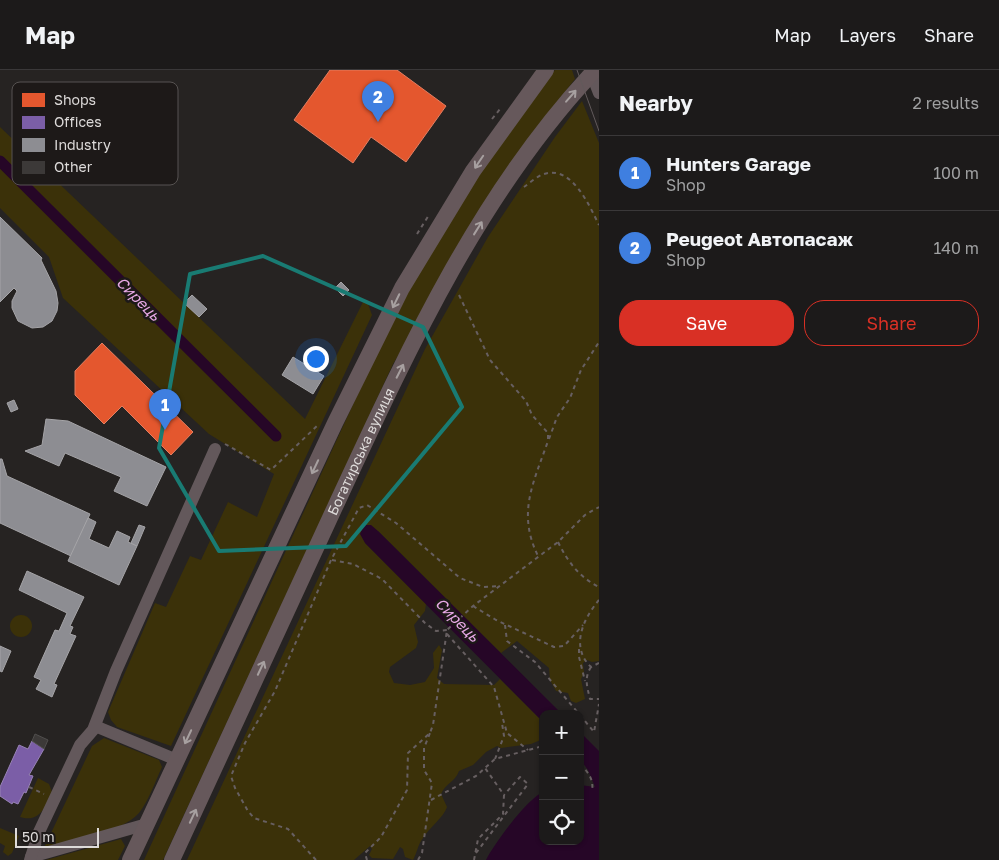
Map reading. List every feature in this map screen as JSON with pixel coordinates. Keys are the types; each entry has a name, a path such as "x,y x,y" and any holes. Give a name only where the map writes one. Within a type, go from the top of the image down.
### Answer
{"main road":[{"path":"130,860 335,423 402,288 478,163 546,70"},
{"name":"Богатирська вулиця","path":"172,860 378,414 454,268 536,140 570,96 595,70"}],"street":[{"path":"590,70 599,93"},
{"path":"30,859 39,832 80,745 94,726 116,671 215,450"},
{"path":"94,726 177,760"},
{"path":"30,859 147,824"}],"path":[{"path":"524,187 542,174 560,174 577,186 599,225"},
{"path":"459,295 490,360 526,401 532,414 548,433 548,441"},
{"path":"538,556 529,538 528,497 557,417 570,398 581,370 599,342"},
{"path":"215,450 226,444 271,470 322,422"},
{"path":"316,860 288,829 254,818 235,788 232,776 244,742 276,692 332,560 359,508 367,505 396,523 460,578 483,587 498,586"},
{"path":"418,860 422,853 432,783 424,770 424,748 430,732 447,630 498,586 558,542 585,515 599,507"},
{"path":"558,542 572,566 585,580 599,587"},
{"path":"332,560 352,564 382,579 425,623 436,630 447,630"},
{"path":"473,606 505,625 554,647 564,646 583,625 599,600"},
{"path":"505,625 507,640 535,662 577,710"},
{"path":"583,625 579,657 590,699 599,699"},
{"path":"431,800 454,786 476,776 495,759 504,736 494,687 446,634"},
{"path":"579,646 585,661 591,666"},
{"path":"586,684 586,675 591,666 599,663"},
{"path":"584,719 594,732 599,704"},
{"path":"501,718 507,733 528,750"},
{"path":"367,860 365,853 382,837 407,790 408,753 430,732"},
{"path":"495,759 539,747"},
{"path":"474,860 478,839 503,814 504,795 485,768"},
{"path":"584,768 590,775 593,784 592,791"},
{"path":"476,854 528,784 520,777 504,795"},
{"path":"28,787 56,799"}],"highlighted area":[{"path":"263,256 423,327 462,407 346,546 219,551 159,448 190,274"}],"shaded area":[{"path":"555,70 572,70 575,79 530,136 393,364 163,860 144,860 389,326 426,259 486,162 508,130"},
{"path":"582,101 599,143 599,661 592,662 587,660 583,663 584,673 581,679 585,699 576,703 571,701 568,693 556,691 550,680 549,668 517,641 501,653 378,531 365,543 426,604 425,611 414,625 418,642 416,648 390,667 389,672 394,683 410,685 425,682 434,668 433,653 439,645 442,650 437,678 444,684 494,685 500,679 539,718 539,741 531,744 501,748 497,746 486,752 473,765 459,771 441,794 447,807 445,811 421,840 413,860 405,857 403,849 400,847 393,859 372,858 369,855 372,849 370,846 354,860 187,860 425,349 488,237 555,137"},
{"path":"0,127 12,138 12,185 61,185 305,419 363,302 367,301 372,315 171,746 117,727 111,720 108,712 155,603 166,607 190,556 201,560 228,502 257,517 274,474 209,434 63,298 49,257 0,208"},
{"path":"21,615 29,618 32,626 29,634 21,637 13,634 10,626 13,618"},
{"path":"104,738 159,760 162,767 146,802 139,813 120,826 44,848 92,746"},
{"path":"38,778 49,784 52,792 50,798 37,816 32,818 20,817"},
{"path":"0,828 19,836 12,853 8,856 3,852 5,846 0,843"},
{"path":"121,839 125,846 118,860 46,860"}],"water":[{"path":"364,525 371,525 378,531 558,710 539,710 539,718 365,543 360,534"},
{"path":"584,736 599,751 599,860 486,860 503,833 528,803 539,794 539,845 584,845 584,786 595,787 584,764"}],"building: Shops":[{"path":"330,70 397,70 446,106 406,162 371,137 353,163 294,120"},
{"path":"102,343 193,432 171,455 122,406 104,424 75,395 75,371"}],"building: Offices":[{"path":"32,741 44,749 29,775 33,776 26,793 24,792 18,804 13,802 12,804 0,796 0,787 19,745 28,749"}],"building: Industry":[{"path":"0,217 42,258 41,260 56,291 57,311 52,321 43,327 32,328 18,321 12,308 12,301 17,291 14,288 0,302"},
{"path":"341,282 349,290 343,296 335,288"},
{"path":"192,295 207,309 199,317 184,303"},
{"path":"293,357 324,376 313,394 282,375"},
{"path":"14,400 18,409 11,412 7,403"},
{"path":"46,419 68,421 166,467 147,506 114,491 121,477 65,453 59,466 25,451 42,445"},
{"path":"0,459 2,459 7,476 90,514 71,556 0,523"},
{"path":"88,518 96,522 89,539 109,548 117,531 130,537 128,542 137,546 119,585 68,561"},
{"path":"139,525 145,527 137,546 131,543"},
{"path":"27,571 84,597 70,626 73,627 70,634 76,636 54,684 57,685 52,697 36,689 41,680 34,677 55,630 59,631 67,613 19,590"},
{"path":"0,646 11,651 2,672 0,671"}],"building: Other":[{"path":"35,734 48,740 44,749 32,741"}],"waterway":[{"name":"Сирець","path":"0,161 12,173"},
{"name":"Сирець","path":"24,185 276,436"}],"tram line":[{"path":"577,70 599,131"}],"place":[{"name":"Peugeot Автопасаж","path":"378,122"},
{"name":"Hunters Garage","path":"165,430"}]}
